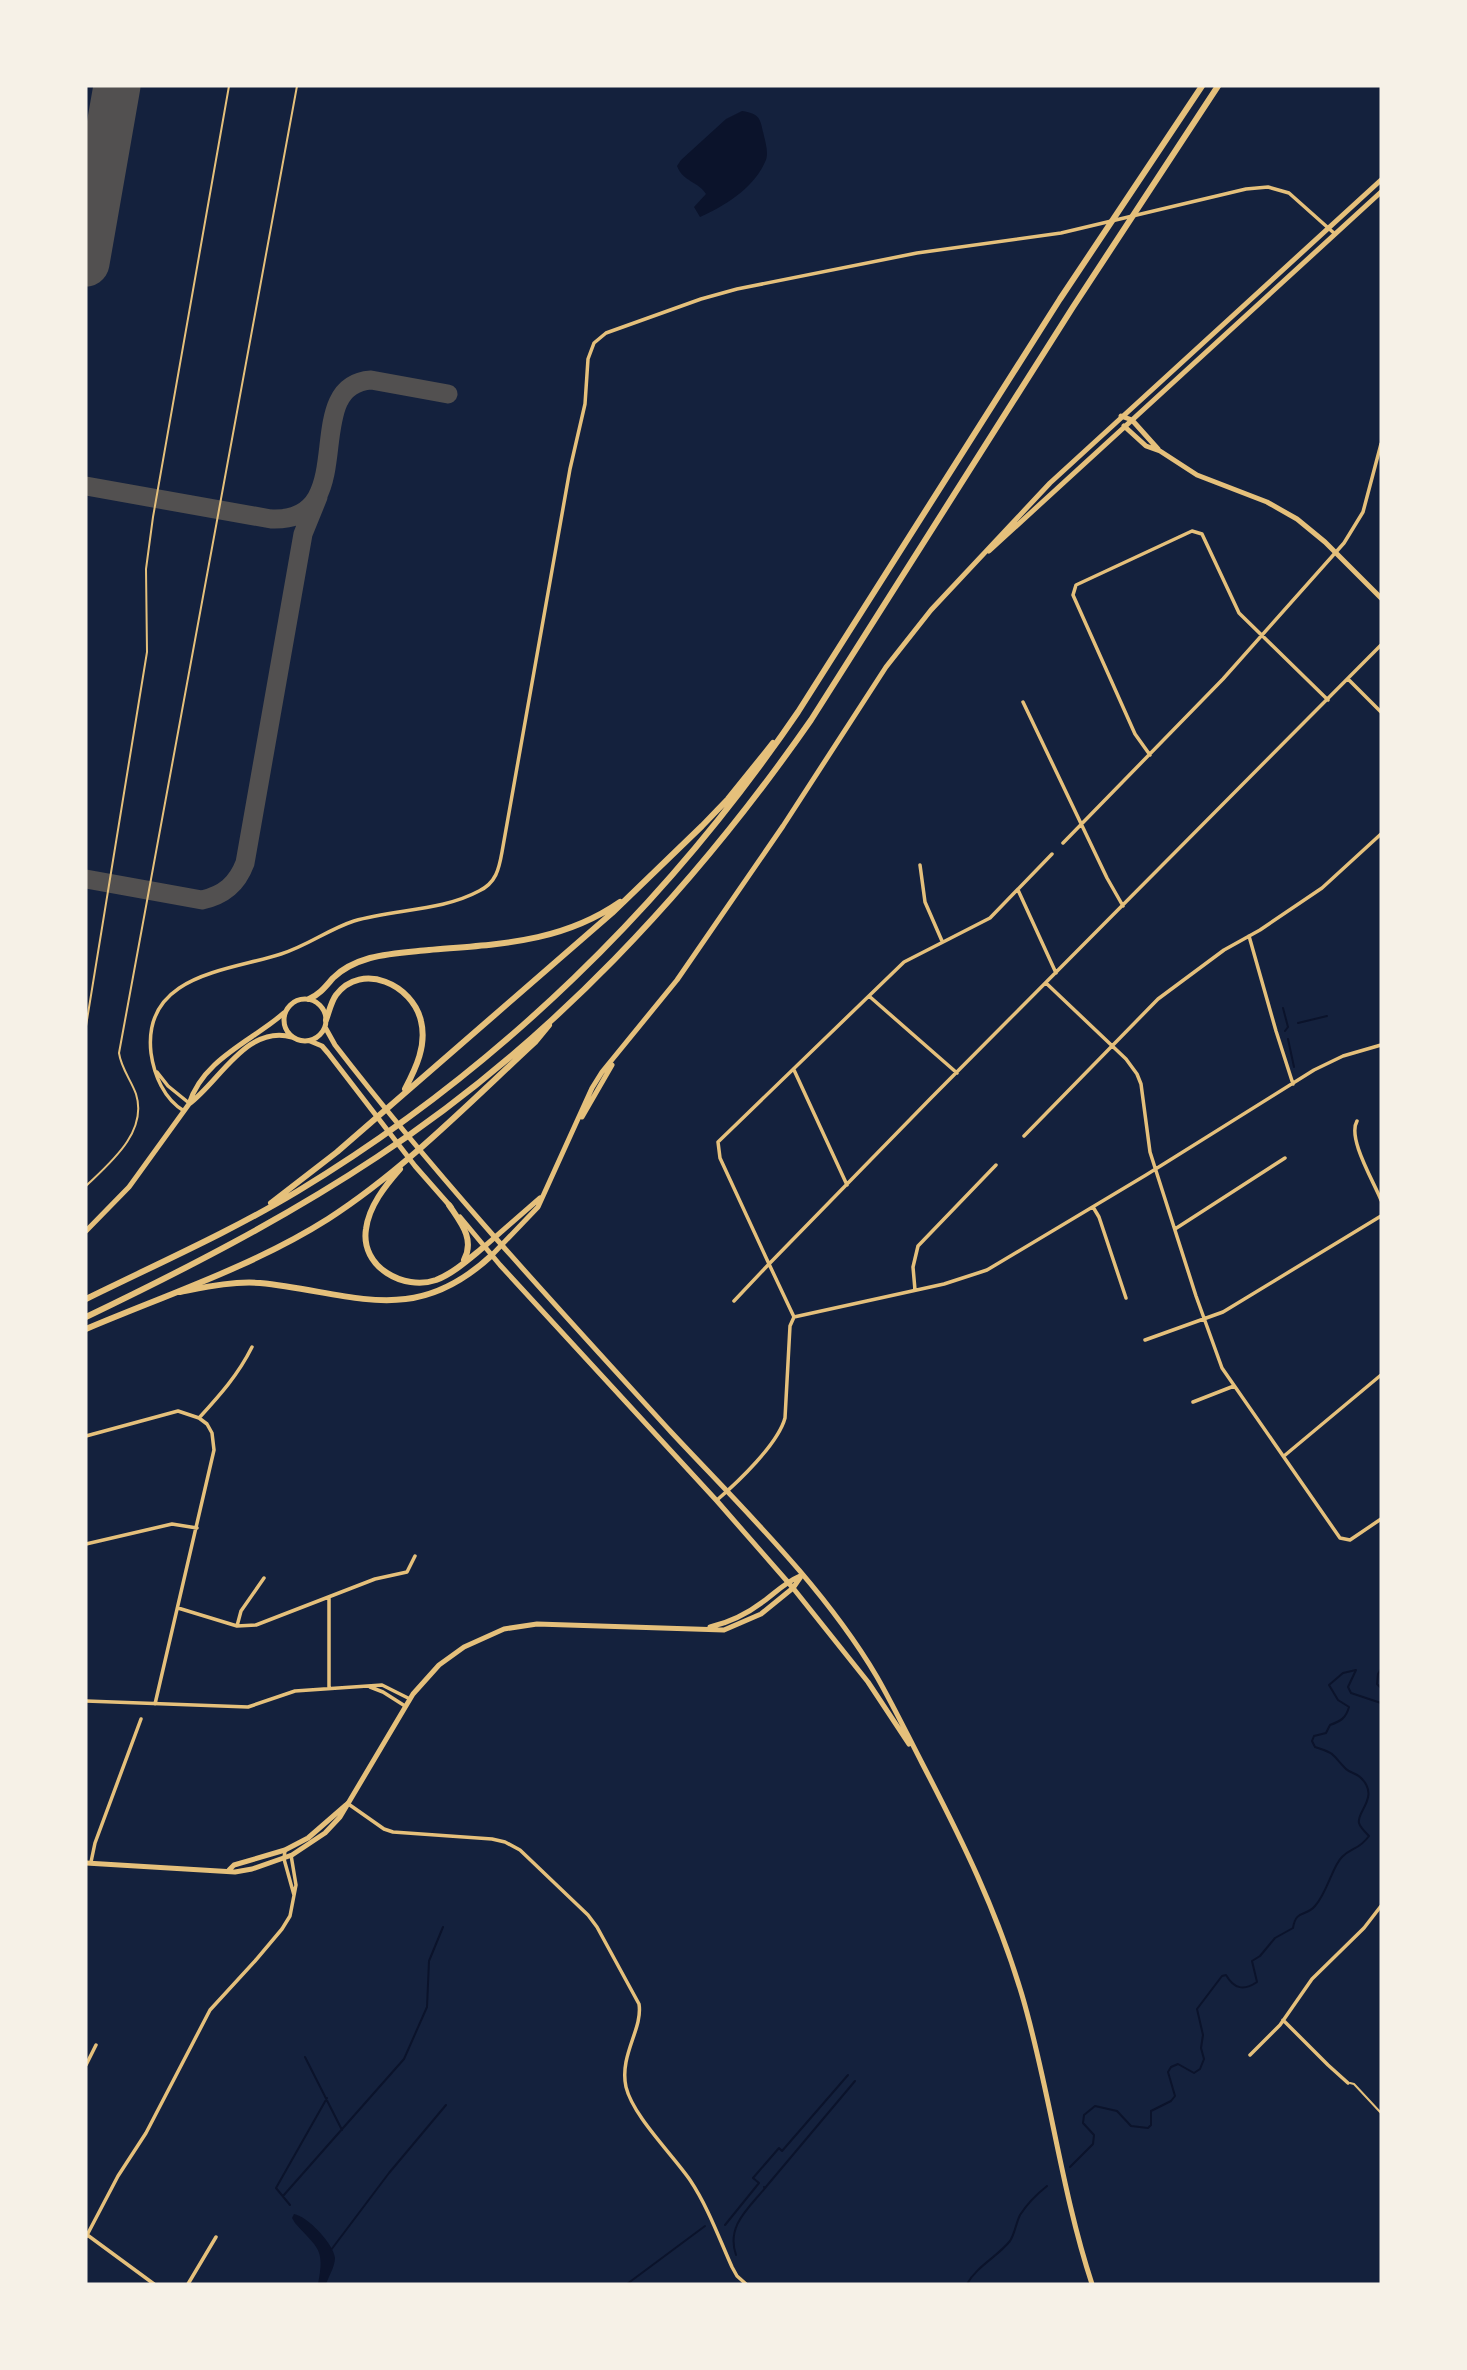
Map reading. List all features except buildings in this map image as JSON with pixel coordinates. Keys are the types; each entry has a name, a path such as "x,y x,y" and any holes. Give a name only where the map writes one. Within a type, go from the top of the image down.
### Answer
{"highway":[{"path":"86,1299 257,1214 298,1191 371,1143 493,1052 598,955 648,904 756,774 799,712 1060,299 1202,86"},
{"path":"86,1317 264,1226 380,1155 502,1063 560,1012 660,912 768,782 811,720 1065,318 1218,86"},
{"path":"257,1214 363,1130 638,888 728,799 799,712"},
{"path":"309,999 321,993 344,969 360,961 391,954 547,937 585,922 638,888"},
{"path":"325,1024 334,996 343,987 358,981 385,980 403,991 416,1007 422,1031 419,1059 403,1094"},
{"path":"86,1329 267,1253 339,1211 395,1171 535,1042 560,1012"},
{"path":"395,1171 369,1217 365,1238 373,1259 388,1275 411,1283 438,1279 485,1246"},
{"path":"449,1205 468,1238 468,1251 463,1263"},
{"path":"164,1296 231,1284 257,1283 374,1300 400,1301 425,1297 447,1289 492,1255"}],"main road":[{"path":"492,1255 528,1219 547,1190 577,1123 615,1059 677,980 776,837 886,667 931,610 1050,483 1381,180"},
{"path":"978,559 1003,540 1381,192"},
{"path":"1121,416 1132,420 1160,452"},
{"path":"1121,416 1124,427 1146,446 1197,475 1282,510 1310,528 1381,598"},
{"path":"86,1231 129,1187 189,1104 194,1090 221,1059 254,1033 270,1026 294,1001 309,999 319,1005 335,1045 389,1115 501,1247 802,1575 851,1636 892,1704 971,1857 993,1909 1021,1991 1072,2214 1092,2284"},
{"path":"284,1013 285,1027 292,1037"},
{"path":"189,1104 201,1095 228,1063 259,1040 273,1034 310,1041 317,1037 325,1024"},
{"path":"310,1041 328,1052 415,1166 492,1255 788,1581 867,1682 923,1764"},
{"path":"485,1246 526,1212 547,1190"},
{"path":"700,1630 737,1619 762,1603 788,1581 802,1575"},
{"path":"89,1863 235,1872 252,1870 292,1856 325,1833 340,1817 405,1706 431,1673 451,1656 478,1640 504,1629 537,1624 724,1630 750,1621 793,1588 802,1575"},
{"path":"229,1870 234,1865 285,1850 319,1829 347,1804"}],"street":[{"path":"184,1111 170,1100 154,1067 151,1046 158,1014 170,996 188,981 282,954 352,922 375,915 458,900 481,890 492,882 498,871 570,468 585,404 588,359 594,343 606,333 737,289 917,253 1076,230 1246,189 1268,187 1289,193 1335,234"},
{"path":"1063,843 1150,755 1336,553 1363,512 1381,444"},
{"path":"1150,755 1135,734 1073,595 1076,585 1192,531 1202,534 1239,613 1328,700"},
{"path":"734,1301 1381,645"},
{"path":"1348,679 1381,712"},
{"path":"1023,702 1123,906"},
{"path":"1024,1136 1158,999 1230,946 1322,888 1381,834"},
{"path":"717,1501 782,1430 790,1326 794,1317 717,1147 722,1138 904,962 990,918 1052,854"},
{"path":"920,865 925,902 942,941"},
{"path":"1018,890 1056,973"},
{"path":"1249,936 1293,1084"},
{"path":"1046,984 1112,1046 1137,1074 1155,1170 1222,1368 1340,1538 1350,1540 1381,1519"},
{"path":"869,996 957,1073"},
{"path":"794,1317 965,1279 987,1270 1339,1057 1381,1045"},
{"path":"154,1067 168,1086 189,1104"},
{"path":"794,1070 846,1185"},
{"path":"1357,1121 1354,1127 1361,1158 1381,1200"},
{"path":"1175,1230 1285,1158"},
{"path":"915,1290 914,1267 918,1246 996,1165"},
{"path":"1093,1207 1099,1217 1126,1298"},
{"path":"1145,1340 1205,1321 1223,1312 1381,1216"},
{"path":"199,1418 240,1372 252,1348"},
{"path":"1284,1455 1381,1375"},
{"path":"1193,1402 1234,1386"},
{"path":"86,1437 178,1411 199,1418 207,1424 214,1440 197,1528 155,1704"},
{"path":"86,1544 173,1524 197,1528"},
{"path":"178,1608 237,1626 257,1625 375,1579 407,1572 415,1556"},
{"path":"237,1626 241,1611 264,1578"},
{"path":"329,1598 329,1688"},
{"path":"86,1701 248,1707 295,1691 386,1686 410,1699"},
{"path":"368,1687 383,1692 405,1706"},
{"path":"89,1863 141,1719"},
{"path":"347,1804 384,1829 393,1832 492,1839 508,1843 534,1862 588,1915 639,2004 639,2015 624,2074 633,2104 691,2182 732,2267 746,2284"},
{"path":"154,2284 86,2235 118,2176 146,2133 202,2025 225,1993 282,1930 289,1916 296,1885 292,1856 285,1850"},
{"path":"285,1850 284,1859 295,1895"},
{"path":"1250,2055 1283,2020 1312,1979 1364,1928 1381,1906"},
{"path":"1283,2020 1348,2082"},
{"path":"86,2065 96,2046"},
{"path":"188,2284 216,2237"}],"lane":[{"path":"86,1026 147,652 146,569 153,517 229,86"},
{"path":"86,1186 117,1155 134,1132 137,1122 137,1099 120,1063 119,1053 297,86"},
{"path":"1348,2082 1354,2084 1381,2113"}],"water":[{"path":"742,111 753,114 760,121 766,159 760,172 745,188 719,208 700,217 694,207 706,194 683,175 677,166 726,119"},
{"path":"294,2214 312,2225 330,2245 335,2258 326,2284 318,2284 321,2263 318,2250 295,2223 292,2218"}],"waterway":[{"path":"1283,1008 1288,1027 1285,1031"},
{"path":"1298,1023 1327,1016"},
{"path":"1288,1039 1294,1067"},
{"path":"1381,1669 1377,1684 1381,1688"},
{"path":"1070,2167 1093,2144 1094,2135 1083,2123 1084,2115 1095,2106 1117,2111 1131,2126 1148,2128 1151,2125 1151,2111 1171,2101 1175,2096 1168,2072 1171,2067 1178,2064 1194,2073 1200,2069 1204,2059 1201,2048 1203,2035 1197,2009 1222,1976 1226,1975 1232,1983 1240,1987 1248,1987 1257,1982 1252,1961 1260,1956 1275,1938 1293,1928 1296,1918 1315,1906 1339,1861 1369,1836 1359,1823 1368,1797 1366,1784 1331,1753 1315,1747 1312,1741 1314,1736 1326,1733 1330,1725 1343,1719 1348,1711 1349,1707 1338,1700 1329,1685 1343,1673 1356,1670 1348,1687 1351,1693 1381,1703"},
{"path":"283,2196 404,2059 427,2007 429,1961 443,1927"},
{"path":"305,2057 342,2130"},
{"path":"725,2225 759,2183 753,2178 779,2148 782,2151 848,2075"},
{"path":"765,2188 855,2081"},
{"path":"290,2205 276,2188 327,2098"},
{"path":"331,2250 389,2173 446,2105"},
{"path":"967,2284 976,2272 1010,2241 1020,2215 1032,2199 1047,2186"},
{"path":"736,2255 736,2227 764,2187"},
{"path":"627,2284 705,2226"}],"taxiway":[{"path":"86,486 271,519 299,514 315,500 324,478 337,404 349,388 371,380 448,394"},
{"path":"86,879 202,900 223,892 238,877 245,863 303,534 318,497"}],"runway":[{"path":"86,263 117,86"}]}
